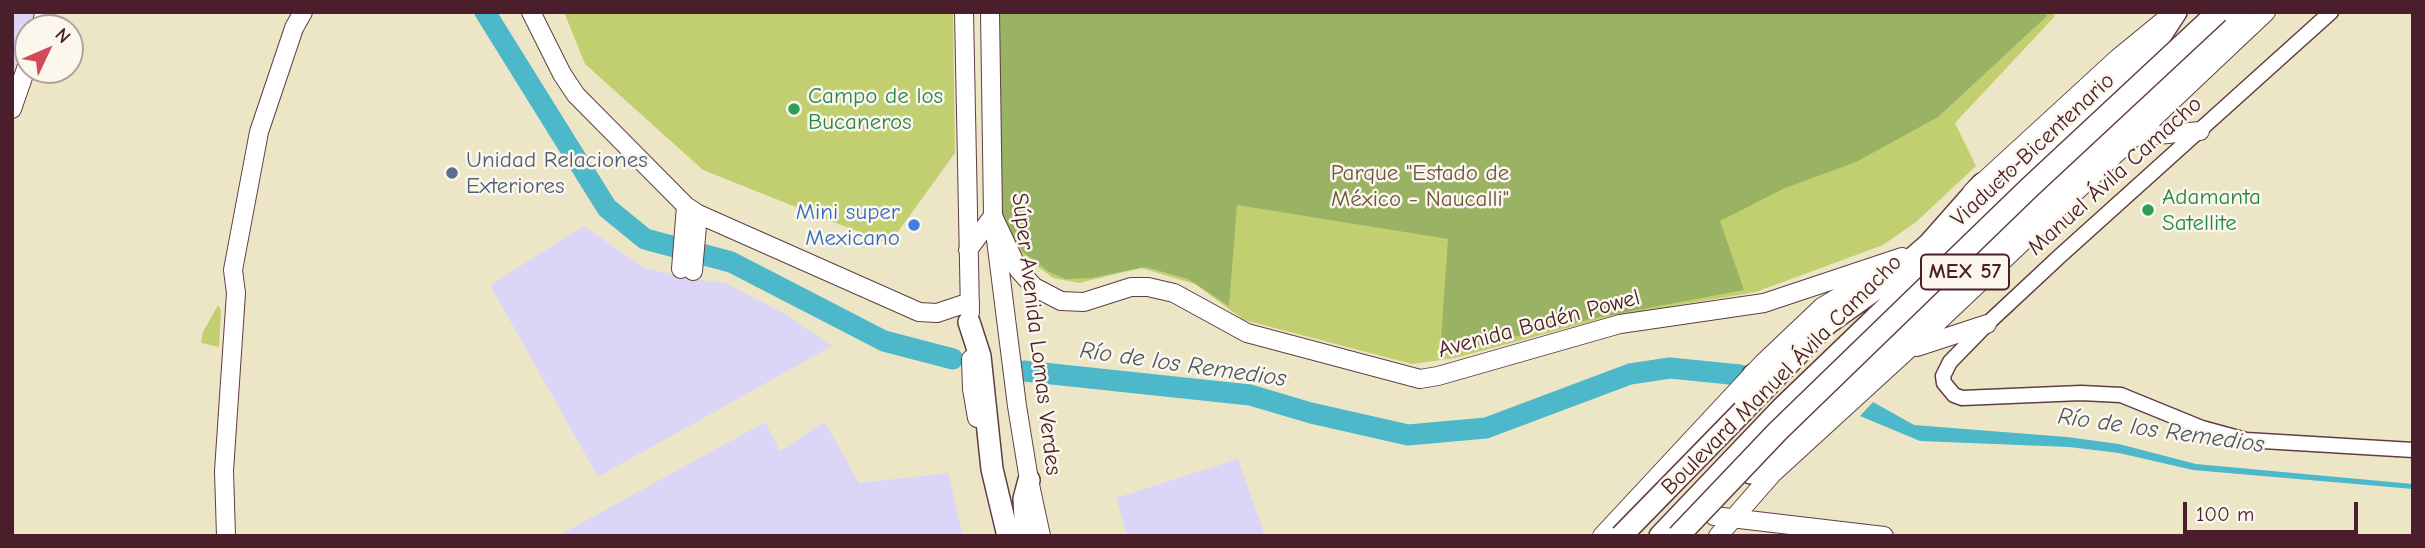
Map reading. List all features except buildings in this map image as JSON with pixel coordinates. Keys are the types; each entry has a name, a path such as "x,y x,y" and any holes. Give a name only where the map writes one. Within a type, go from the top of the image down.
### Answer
{"highway":[{"name":"Boulevard Manuel Ávila Camacho","path":"1660,536 1782,408 1991,207 2159,38 2175,12"},
{"name":"Viaducto Bicentenario","path":"1678,536 1778,431 2029,188 2218,12"},
{"name":"Boulevard Manuel Ávila Camacho","path":"1692,536 1764,460 2241,12"},
{"path":"1621,536 1796,360 1929,244 1982,184"},
{"path":"1830,328 1967,217 1991,207"},
{"path":"970,312 979,356 992,469 1009,536"},
{"path":"1764,460 1797,438 1892,355 1926,333"},
{"path":"1782,408 1796,360"},
{"path":"1753,374 1777,362 1796,360"},
{"path":"1026,536 1024,499 1029,480"}],"main road":[{"path":"226,536 224,471 236,293 233,270 259,132 294,28 303,12"},
{"path":"531,12 562,74 576,94 691,219 919,312 970,312"},
{"path":"964,12 972,389 1001,536"},
{"name":"Súper Avenida Lomas Verdes","path":"990,12 993,216 1017,406 1041,536"},
{"name":"Boulevard Manuel Ávila Camacho","path":"1602,536 1653,489 1753,374 1822,307 1902,257 2118,58 2175,12"},
{"path":"1717,536 1721,516 1773,473 1907,351 2266,12"},
{"path":"12,109 21,84"},
{"path":"2135,137 2200,131"},
{"path":"968,250 993,216"},
{"name":"Avenida Badén Powel","path":"993,216 1018,269 1034,287 1054,298 1084,302 1131,287 1147,287 1174,293 1247,333 1420,379 1620,324 1764,303 1902,257"},
{"path":"687,266 691,219"},
{"path":"1907,351 1987,324"},
{"path":"1721,516 1884,536"}],"street":[{"name":"Manuel Ávila Camacho","path":"2331,12 1987,324 1950,362 1943,376 1944,383 1954,395 1962,398 2081,393 2121,396 2202,428 2246,440 2413,450"}],"shaded area":[{"path":"12,12 37,12 14,14 12,76"},
{"path":"584,226 644,268 725,283 782,312 832,346 598,477 490,285"},
{"path":"765,422 780,451 825,422 859,483 948,473 963,536 558,536"},
{"path":"1238,459 1265,536 1127,536 1116,498"}],"green space":[{"name":"Campo de los Bucaneros","path":"564,12 953,12 955,153 889,244 703,170 585,64"},
{"name":"Parque \"Estado de México - Naucalli\"","path":"990,12 2052,12 2055,16 1955,123 1976,166 1916,222 1883,245 1756,292 1608,317 1455,358 1412,364 1244,320 1195,284 1141,268 1079,283 1053,278 1022,255 993,217"},
{"name":"Parque \"Estado de México - Naucalli\"","path":"993,12 2044,12 2047,16 1938,117 1856,162 1785,188 1720,221 1744,290 1600,317 1440,354 1448,239 1237,205 1229,306 1188,279 1145,267 1091,278 1066,279 1049,272 1023,252 1001,220"},
{"path":"218,305 221,310 219,347 201,343 203,332"}],"water":[{"path":"1873,402 1914,425 2067,437 2119,444 2196,464 2413,484 2413,489 2193,470 2119,453 2069,447 1920,441 1860,416"}],"waterway":[{"name":"Río de los Remedios","path":"485,12 607,208 645,239 731,262 884,341 953,359"},
{"name":"Río de los Remedios","path":"1024,371 1250,395 1311,413 1408,435 1486,428 1630,374 1670,368 1740,375"}],"place":[{"name":"Campo de los Bucaneros","path":"794,109"},
{"name":"Unidad Relaciones Exteriores","path":"452,173"},
{"name":"Adamanta Satellite","path":"2148,210"},
{"name":"Mini super Mexicano","path":"914,225"}]}
